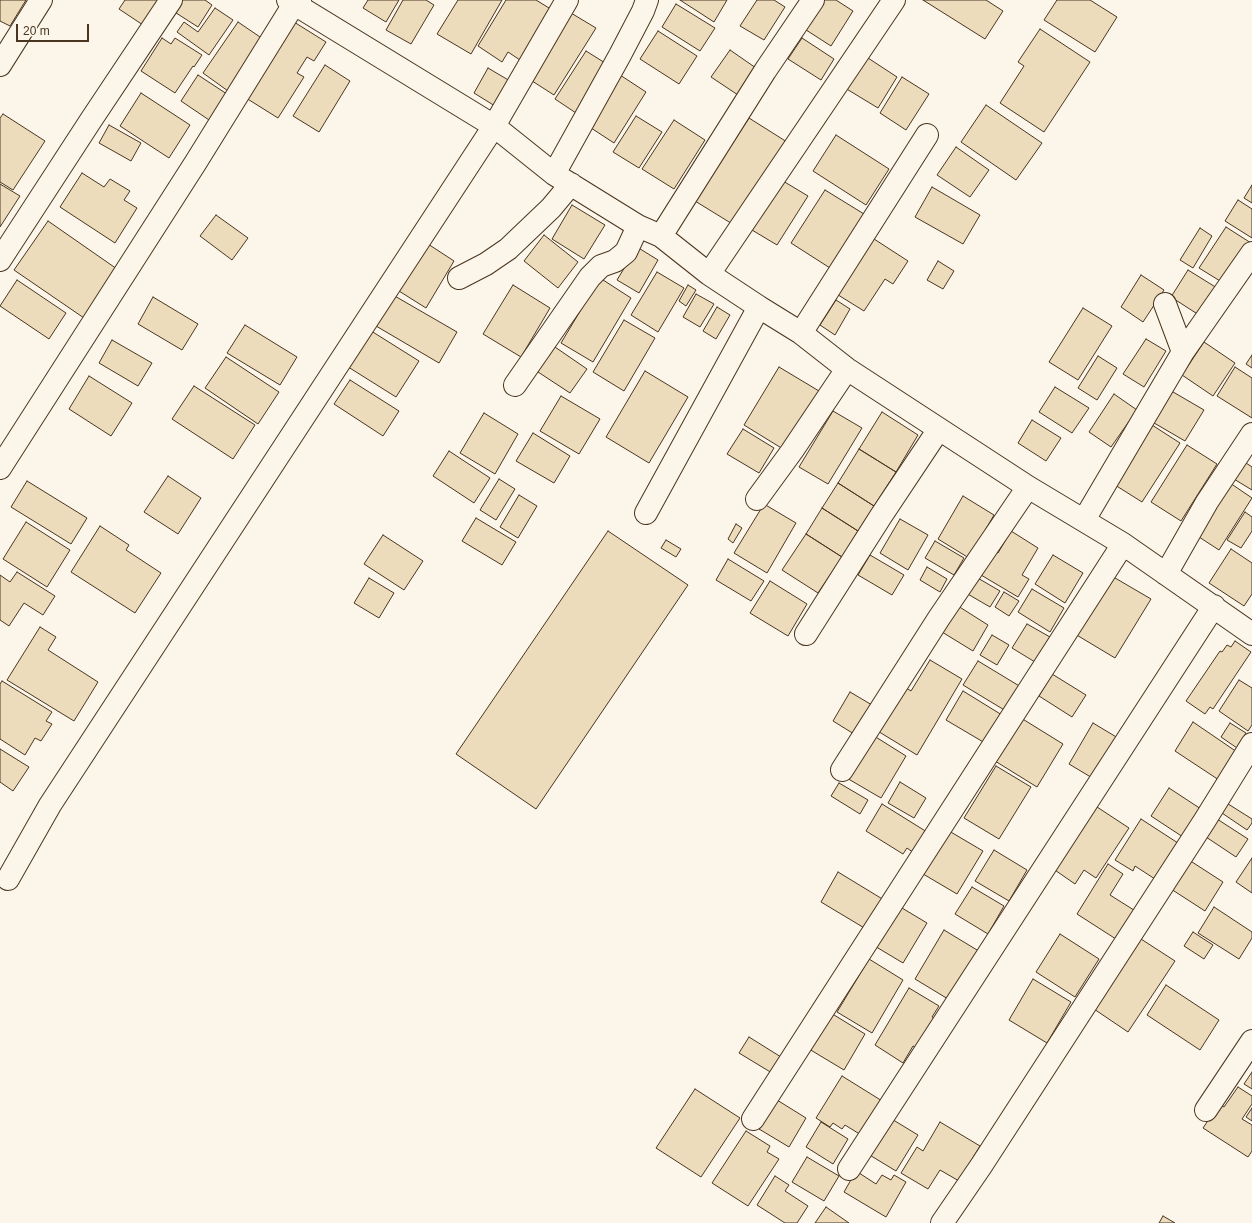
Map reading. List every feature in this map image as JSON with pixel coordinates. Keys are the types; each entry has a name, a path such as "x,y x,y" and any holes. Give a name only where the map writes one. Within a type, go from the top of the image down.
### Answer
{"street":[{"path":"0,65 40,0"},
{"path":"0,260 171,0"},
{"path":"8,879 50,805 494,126 567,0"},
{"path":"459,278 486,264 508,249 552,208 563,179 620,55 644,11 647,0"},
{"path":"661,236 765,71 813,0"},
{"path":"709,274 894,0"},
{"path":"0,468 192,169 294,1 494,126 563,179 638,226 661,236 709,274 759,308 800,333 847,369 1028,487 1123,544 1214,606 1252,634"},
{"path":"800,333 927,135"},
{"path":"515,385 590,277 601,266 615,260 626,252 638,226"},
{"path":"1084,520 1183,352 1252,253"},
{"path":"1165,304 1183,352"},
{"path":"646,514 759,308"},
{"path":"757,499 792,451 847,369"},
{"path":"806,634 881,516 939,429"},
{"path":"1166,574 1207,502 1252,434"},
{"path":"842,770 939,618 1028,487"},
{"path":"752,1119 1123,544"},
{"path":"849,1169 1214,606"},
{"path":"942,1223 981,1166 1252,744"},
{"path":"1206,1110 1252,1041"}],"building":[{"path":"0,0 26,0 10,26 0,21"},
{"path":"125,0 164,0 146,27 119,9"},
{"path":"180,0 205,0 212,5 198,27 173,11"},
{"path":"368,0 399,0 386,22 363,8"},
{"path":"403,0 426,0 434,5 411,44 386,30"},
{"path":"458,0 502,0 471,54 437,34"},
{"path":"506,0 536,0 554,11 523,62 508,52 502,62 478,46"},
{"path":"680,0 727,0 714,22"},
{"path":"757,0 774,0 785,7 764,40 740,26"},
{"path":"821,0 836,0 853,11 831,46 803,28"},
{"path":"923,0 986,0 1003,11 985,39"},
{"path":"1057,0 1090,0 1117,17 1095,52 1044,20"},
{"path":"676,4 715,28 700,51 662,27"},
{"path":"215,8 233,20 209,55 177,32 184,22 198,32"},
{"path":"571,13 596,28 554,95 529,79"},
{"path":"238,22 263,39 228,91 203,73"},
{"path":"294,22 326,42 314,61 307,57 297,73 304,77 278,118 246,98"},
{"path":"1040,29 1090,62 1044,132 1000,103 1024,66 1018,62"},
{"path":"658,31 697,56 679,84 640,59"},
{"path":"162,38 171,44 175,38 202,55 175,93 141,71"},
{"path":"802,38 834,59 821,80 788,59"},
{"path":"730,50 756,68 738,95 711,77"},
{"path":"586,51 610,66 579,115 555,99"},
{"path":"865,56 897,77 878,108 845,88"},
{"path":"325,65 350,81 319,132 293,116"},
{"path":"488,68 510,81 495,106 474,93"},
{"path":"617,73 646,92 614,143 585,124"},
{"path":"198,75 230,96 212,122 181,101"},
{"path":"902,77 929,94 906,130 880,113"},
{"path":"141,93 190,125 169,158 120,126"},
{"path":"986,105 1042,143 1016,180 961,142"},
{"path":"3,114 45,141 13,190 0,182 0,118"},
{"path":"636,116 662,132 639,168 613,152"},
{"path":"749,118 787,142 734,225 695,201"},
{"path":"674,120 705,140 674,189 642,169"},
{"path":"109,125 141,143 131,161 99,143"},
{"path":"836,135 889,169 866,205 813,171"},
{"path":"956,147 989,170 970,197 937,175"},
{"path":"82,173 104,187 110,179 130,191 124,200 137,208 115,243 60,207"},
{"path":"778,178 808,196 777,245 747,227"},
{"path":"0,184 20,196 0,227"},
{"path":"1252,185 1252,203 1244,198"},
{"path":"932,187 980,215 963,244 915,217"},
{"path":"825,190 864,214 830,268 791,243"},
{"path":"1238,200 1252,209 1252,238 1225,221"},
{"path":"572,205 605,225 584,259 552,239"},
{"path":"216,215 248,238 232,260 200,236"},
{"path":"48,221 117,269 84,318 14,270"},
{"path":"1226,227 1251,243 1225,284 1199,268"},
{"path":"1200,228 1212,236 1193,268 1180,260"},
{"path":"544,235 578,262 558,288 524,261"},
{"path":"871,237 908,261 893,284 885,279 864,311 835,293"},
{"path":"428,244 454,261 426,308 399,291"},
{"path":"637,247 658,260 639,293 617,280"},
{"path":"938,261 954,271 943,289 927,280"},
{"path":"1188,270 1217,288 1199,315 1171,297"},
{"path":"657,272 684,288 658,332 631,315"},
{"path":"1141,275 1164,290 1143,322 1121,307"},
{"path":"600,278 631,298 593,362 561,343"},
{"path":"17,280 66,313 49,339 0,306"},
{"path":"513,285 550,308 521,357 483,334"},
{"path":"688,285 696,290 686,306 679,301"},
{"path":"696,294 714,304 700,327 683,317"},
{"path":"393,295 457,332 439,363 376,326"},
{"path":"153,297 198,324 182,350 138,324"},
{"path":"836,300 850,309 835,335 820,325"},
{"path":"717,307 730,315 716,339 703,331"},
{"path":"1083,308 1112,326 1078,380 1049,362"},
{"path":"624,320 655,338 624,391 593,372"},
{"path":"245,325 297,357 280,385 227,353"},
{"path":"368,329 419,361 396,397 345,365"},
{"path":"1146,339 1166,351 1144,387 1123,374"},
{"path":"112,340 152,363 138,386 99,363"},
{"path":"1204,342 1235,363 1213,396 1182,375"},
{"path":"552,345 587,369 570,393 535,370"},
{"path":"1252,355 1252,368 1246,364"},
{"path":"1098,356 1117,368 1097,400 1078,388"},
{"path":"226,357 279,392 258,424 205,388"},
{"path":"779,367 819,391 783,449 744,425"},
{"path":"1235,367 1252,378 1252,418 1217,396"},
{"path":"645,371 688,397 649,463 606,437"},
{"path":"89,376 132,403 111,436 69,409"},
{"path":"350,380 399,411 383,436 334,404"},
{"path":"194,386 255,425 233,459 172,419"},
{"path":"1055,387 1089,408 1072,433 1039,412"},
{"path":"1168,389 1204,410 1185,441 1149,420"},
{"path":"1114,394 1137,410 1111,447 1089,432"},
{"path":"561,396 600,419 579,454 540,431"},
{"path":"833,411 862,428 828,484 799,467"},
{"path":"882,412 918,435 896,472 859,449"},
{"path":"484,413 518,434 495,474 460,453"},
{"path":"1032,420 1061,438 1046,461 1018,443"},
{"path":"1152,425 1180,443 1142,502 1115,485"},
{"path":"743,429 774,448 759,473 727,454"},
{"path":"533,433 570,456 554,483 516,461"},
{"path":"1187,445 1217,464 1181,521 1151,502"},
{"path":"859,449 896,472 874,506 838,483"},
{"path":"449,451 490,478 474,503 433,476"},
{"path":"1240,459 1252,467 1252,490 1229,476"},
{"path":"168,476 201,498 178,534 144,512"},
{"path":"499,479 515,489 496,520 480,510"},
{"path":"27,481 87,518 71,544 11,507"},
{"path":"838,483 874,506 858,531 822,508"},
{"path":"1230,483 1252,498 1219,550 1196,535"},
{"path":"519,495 537,506 518,538 500,527"},
{"path":"963,496 994,515 969,558 938,539"},
{"path":"764,504 796,523 767,573 734,553"},
{"path":"822,508 858,531 842,557 806,534"},
{"path":"1245,512 1252,517 1252,531 1241,548 1227,540"},
{"path":"476,518 516,542 502,565 462,541"},
{"path":"900,519 928,535 908,570 880,553"},
{"path":"26,522 70,550 47,587 3,559"},
{"path":"736,524 742,528 733,543 728,539"},
{"path":"100,526 129,545 126,550 161,573 135,613 71,572"},
{"path":"608,531 688,585 536,809 456,754"},
{"path":"1011,531 1038,548 1022,575 1029,579 1018,597 976,572 990,549 998,553"},
{"path":"806,534 842,557 818,593 782,570"},
{"path":"383,535 423,561 404,590 364,564"},
{"path":"666,540 681,549 676,557 661,548"},
{"path":"935,541 964,558 954,575 925,558"},
{"path":"1231,549 1252,563 1252,594 1244,606 1209,583"},
{"path":"870,555 904,575 892,595 858,575"},
{"path":"1053,555 1083,573 1065,603 1035,584"},
{"path":"728,559 764,581 751,601 716,580"},
{"path":"927,567 947,579 940,592 920,580"},
{"path":"17,572 55,596 43,615 24,603 9,626 0,620 0,575 10,582"},
{"path":"1110,575 1151,599 1115,658 1075,634"},
{"path":"976,577 1000,591 990,607 966,593"},
{"path":"369,578 394,593 379,618 354,603"},
{"path":"770,581 807,604 788,636 750,613"},
{"path":"1032,589 1064,608 1050,632 1018,612"},
{"path":"1004,592 1019,601 1009,616 995,607"},
{"path":"958,606 988,625 973,651 942,632"},
{"path":"1027,624 1050,637 1035,662 1012,648"},
{"path":"40,627 56,637 48,650 98,682 74,721 7,680"},
{"path":"992,635 1009,645 997,665 980,655"},
{"path":"1235,641 1251,652 1213,709 1210,707 1205,714 1186,701 1220,651 1222,652 1227,645 1231,647"},
{"path":"930,660 962,679 917,755 876,730 903,686 911,691"},
{"path":"978,661 1021,687 1006,711 963,685"},
{"path":"1052,674 1086,695 1072,717 1039,696"},
{"path":"1239,680 1252,688 1252,725 1248,731 1219,711"},
{"path":"2,681 52,712 46,721 52,724 41,741 35,738 25,755 0,739 0,684"},
{"path":"963,691 1002,715 985,743 946,720"},
{"path":"850,692 872,705 854,734 833,721"},
{"path":"1021,718 1063,744 1037,787 995,761"},
{"path":"1193,722 1237,752 1219,780 1175,751"},
{"path":"1093,723 1123,741 1099,782 1069,764"},
{"path":"1230,723 1246,733 1237,748 1221,737"},
{"path":"871,734 906,756 881,798 845,777"},
{"path":"0,749 29,767 13,791 0,782"},
{"path":"996,766 1031,787 999,839 964,818"},
{"path":"900,782 926,798 914,818 888,803"},
{"path":"839,783 868,800 860,814 831,796"},
{"path":"1169,788 1201,809 1183,837 1151,816"},
{"path":"1225,802 1252,819 1252,823 1247,830 1219,811"},
{"path":"882,804 927,832 914,853 907,848 903,854 866,831"},
{"path":"1094,805 1129,828 1096,878 1084,870 1075,884 1052,868"},
{"path":"1214,817 1248,839 1236,857 1203,835"},
{"path":"1141,819 1181,845 1158,881 1135,866 1133,871 1115,860"},
{"path":"944,828 983,851 957,894 918,871"},
{"path":"994,850 1027,870 1009,901 975,881"},
{"path":"1252,858 1252,893 1236,882"},
{"path":"1189,860 1223,882 1205,911 1171,889"},
{"path":"1108,864 1123,874 1110,895 1137,912 1119,941 1077,914"},
{"path":"838,872 884,900 866,929 821,902"},
{"path":"972,887 1004,906 988,934 955,914"},
{"path":"897,905 927,923 903,963 873,945"},
{"path":"1214,907 1252,932 1252,938 1239,959 1198,933"},
{"path":"944,930 982,953 953,1002 915,979"},
{"path":"1193,932 1213,945 1204,959 1184,946"},
{"path":"1060,934 1099,959 1075,997 1036,972"},
{"path":"1141,939 1175,961 1128,1032 1094,1009"},
{"path":"869,959 903,980 872,1033 837,1012"},
{"path":"1033,979 1071,1002 1047,1043 1009,1020"},
{"path":"1166,985 1219,1020 1200,1050 1147,1015"},
{"path":"909,988 939,1006 932,1017 936,1019 918,1048 913,1046 903,1063 875,1045"},
{"path":"826,1010 865,1034 844,1070 804,1046"},
{"path":"749,1037 781,1057 772,1073 739,1053"},
{"path":"1252,1072 1252,1089 1244,1084"},
{"path":"842,1076 887,1104 866,1138 845,1125 842,1129 833,1123 830,1127 816,1118"},
{"path":"1238,1087 1252,1096 1252,1104 1242,1119 1252,1125 1252,1151 1248,1157 1203,1128 1219,1104 1224,1107"},
{"path":"695,1089 740,1118 701,1177 656,1148"},
{"path":"777,1100 806,1118 789,1147 759,1129"},
{"path":"1252,1108 1252,1121 1246,1117"},
{"path":"890,1118 918,1135 896,1171 868,1154"},
{"path":"821,1122 848,1139 833,1164 806,1147"},
{"path":"940,1122 980,1146 959,1181 940,1170 928,1189 901,1173 917,1147 923,1151"},
{"path":"746,1131 770,1146 767,1152 779,1159 748,1206 712,1183"},
{"path":"807,1157 839,1176 824,1201 792,1182"},
{"path":"856,1171 876,1184 882,1175 891,1180 894,1175 906,1182 886,1217 844,1192"},
{"path":"775,1176 789,1185 785,1191 808,1206 797,1223 785,1223 757,1205"},
{"path":"826,1207 849,1223 815,1223"},
{"path":"1163,1216 1175,1223 1159,1223"}]}
